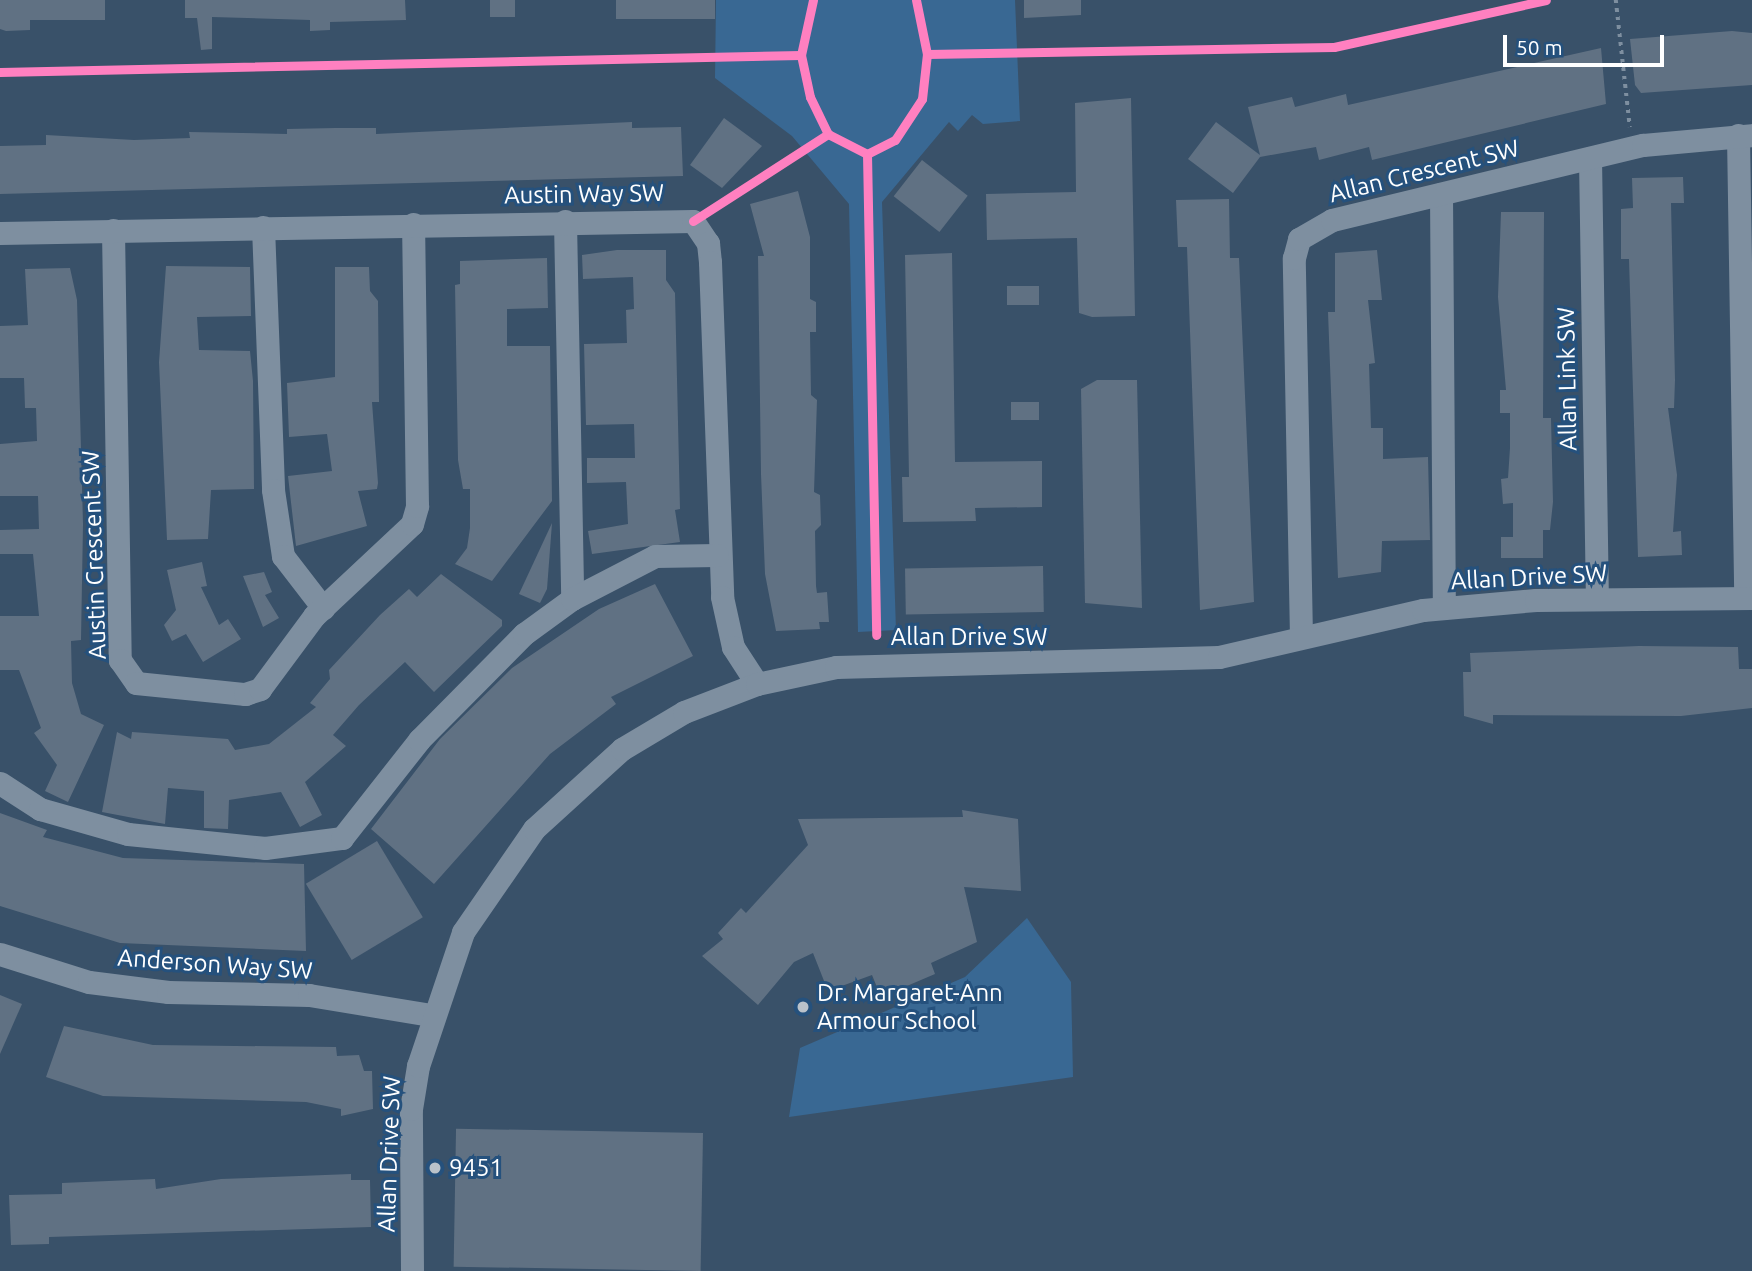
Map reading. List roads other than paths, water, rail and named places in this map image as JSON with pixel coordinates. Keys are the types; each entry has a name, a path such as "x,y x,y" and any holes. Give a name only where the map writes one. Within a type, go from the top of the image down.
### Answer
{"street":[{"name":"Allan Crescent SW","path":"1301,637 1296,248 1314,226 1677,138 1745,135"},
{"path":"1745,135 1749,598"},
{"name":"Allan Link SW","path":"1590,158 1597,599"},
{"path":"1441,194 1444,608"},
{"name":"Austin Way SW","path":"0,233 677,218 693,221 708,243 717,555 733,647 757,684"},
{"path":"565,220 572,599"},
{"name":"Austin Crescent SW","path":"113,230 125,675 136,683 245,694 260,689 323,608 412,524 417,506 413,224"},
{"path":"263,227 273,490 281,543 299,583 323,608"},
{"path":"0,783 40,809 128,834 265,848 342,838 419,740 524,634 572,599 655,556 717,555"},
{"name":"Allan Drive SW","path":"412,1271 411,1109 431,1015 463,932 534,829 632,742 684,712 757,684 882,663 1219,657 1444,608 1597,599 1749,598"},
{"name":"Anderson Way SW","path":"0,954 89,982 169,992 309,995 431,1015"}],"place":[{"name":"Dr. Margaret-Ann Armour School","path":"803,1007"},
{"name":"9451","path":"435,1168"}]}
